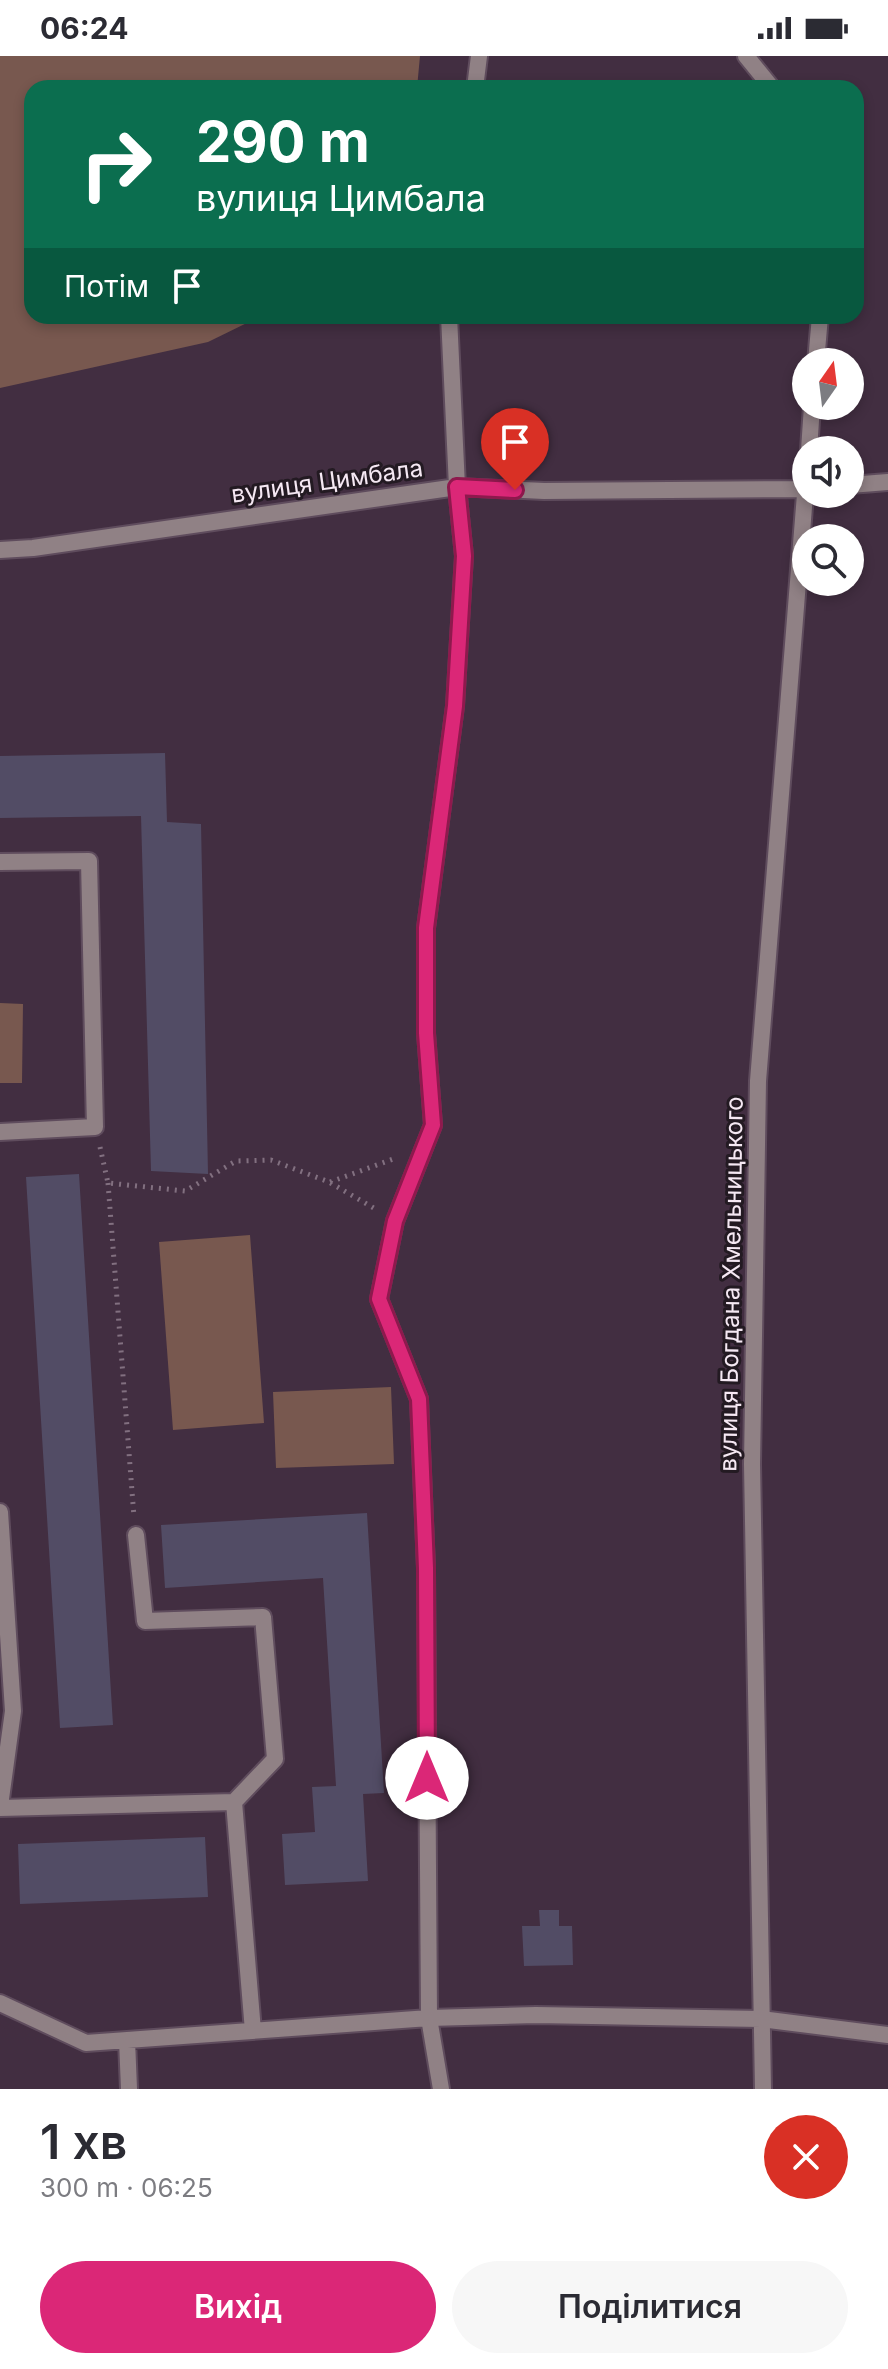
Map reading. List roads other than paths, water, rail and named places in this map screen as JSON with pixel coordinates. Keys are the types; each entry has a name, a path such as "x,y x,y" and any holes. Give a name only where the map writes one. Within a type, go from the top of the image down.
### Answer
{"street":[{"path":"476,80 479,56"},
{"path":"746,56 766,80"},
{"path":"441,2089 429,2018 426,1568 419,1399 379,1299 395,1221 433,1125 426,1033 426,928 455,706 464,556 457,487 449,324"},
{"path":"817,348 819,324"},
{"path":"864,484 888,482"},
{"name":"вулиця Цимбала","path":"0,550 33,548 457,487 544,491 792,489"},
{"name":"вулиця Богдана Хмельницького","path":"763,2089 752,1464 758,1081 804,508"},
{"path":"0,862 89,861 95,1127 0,1132"},
{"path":"0,1512 4,1625 13,1711 5,1733 0,1807 234,1802 275,1759 263,1617 145,1621 136,1535"},
{"path":"234,1802 253,2031"},
{"path":"0,2003 86,2043 429,2018 536,2015 761,2019 888,2035"},
{"path":"127,2040 129,2089"}]}
